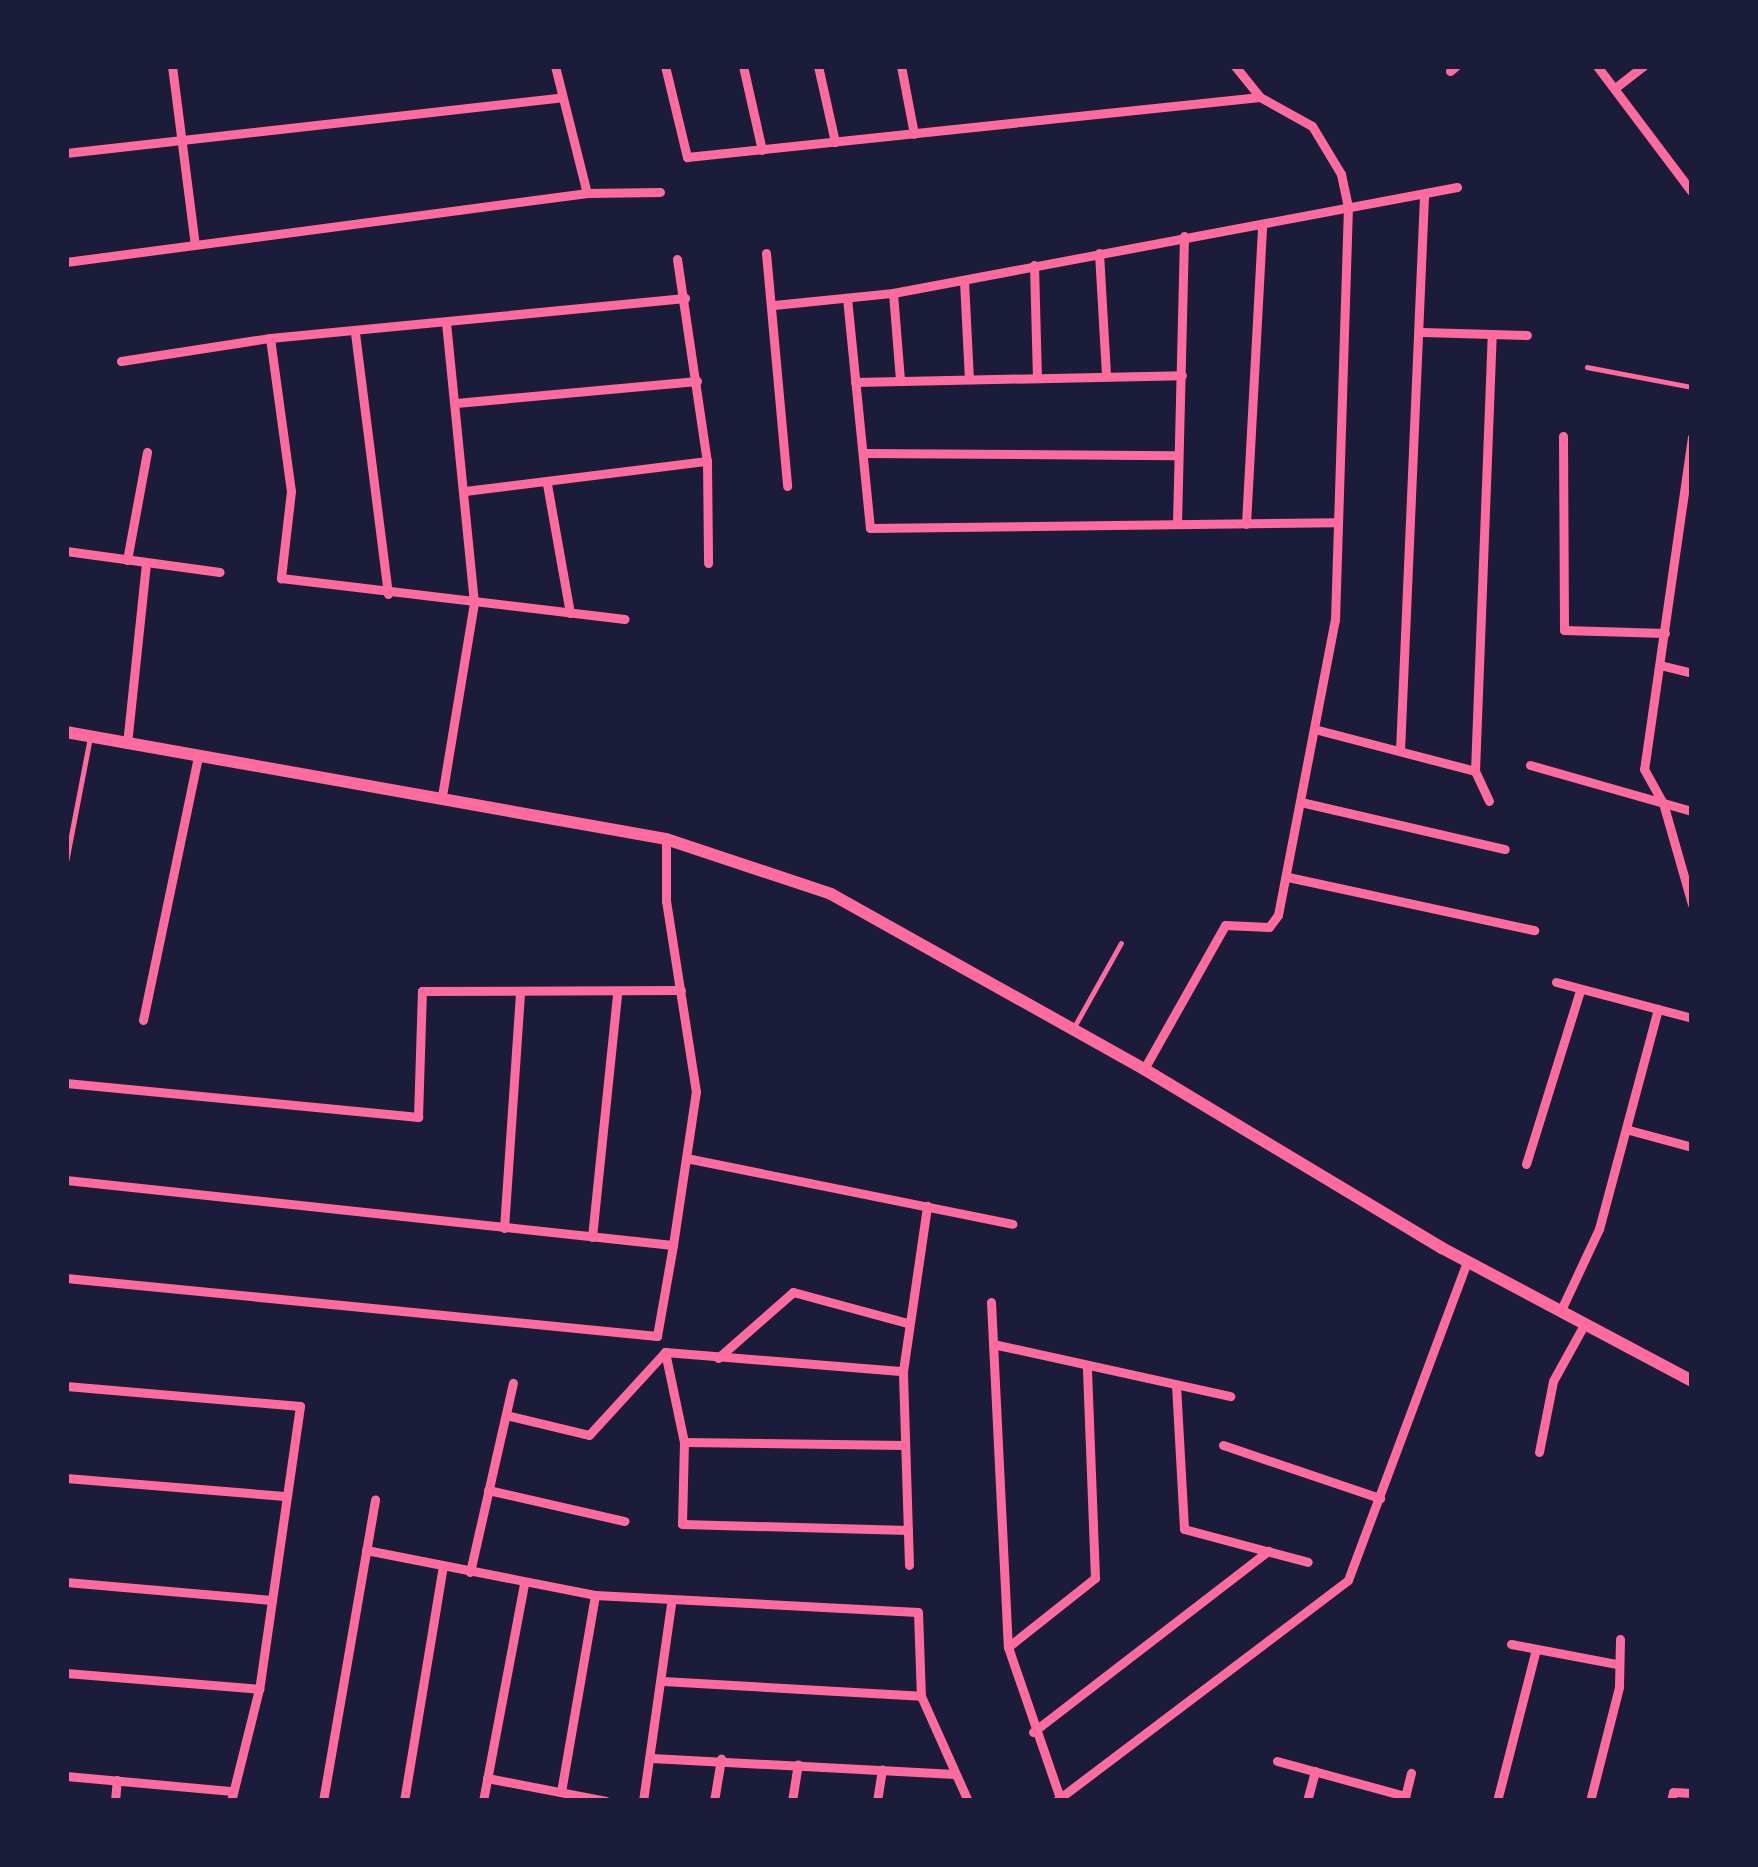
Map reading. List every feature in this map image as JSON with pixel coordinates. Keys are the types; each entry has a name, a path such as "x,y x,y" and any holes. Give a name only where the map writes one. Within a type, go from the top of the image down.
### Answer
{"main road":[{"path":"66,732 666,839 831,894 1144,1069 1467,1261 1692,1381"}],"street":[{"path":"172,66 195,245"},
{"path":"555,66 587,193"},
{"path":"665,66 685,157 1260,97"},
{"path":"742,66 762,150"},
{"path":"818,66 835,142"},
{"path":"901,66 914,134"},
{"path":"1144,1069 1225,925 1269,927 1288,877 1305,803 1335,620 1348,207 1341,174 1312,126 1260,97 1235,66"},
{"path":"1598,66 1692,192"},
{"path":"1615,88 1643,66"},
{"path":"66,153 562,97"},
{"path":"774,305 893,293 1184,236 1424,197 1457,187"},
{"path":"66,262 587,193 660,192"},
{"path":"1400,751 1424,332 1424,197"},
{"path":"1246,524 1262,225"},
{"path":"1177,523 1184,236"},
{"path":"766,253 787,486"},
{"path":"1100,253 1106,375"},
{"path":"677,259 707,461 708,563"},
{"path":"1034,265 1037,376"},
{"path":"964,280 969,379"},
{"path":"893,293 900,380"},
{"path":"121,361 270,338 685,298"},
{"path":"847,298 870,528 1335,521"},
{"path":"442,796 474,603 446,323"},
{"path":"1424,332 1527,335"},
{"path":"356,333 388,594"},
{"path":"1489,800 1475,771 1492,336"},
{"path":"270,338 291,491 281,578 625,619"},
{"path":"855,382 1182,374"},
{"path":"456,403 697,381"},
{"path":"1563,436 1564,630 1664,633"},
{"path":"1692,436 1644,769 1664,803 1692,904"},
{"path":"127,560 147,452"},
{"path":"863,453 1176,455"},
{"path":"465,491 707,461"},
{"path":"548,484 570,613"},
{"path":"66,551 220,572"},
{"path":"127,744 146,563"},
{"path":"1660,665 1692,674"},
{"path":"1318,730 1475,771"},
{"path":"143,1020 198,756"},
{"path":"1530,765 1692,811"},
{"path":"1305,803 1505,849"},
{"path":"666,839 666,902 695,1054 686,1158 657,1336 665,1352 684,1442 682,1524 908,1530"},
{"path":"1288,877 1534,930"},
{"path":"1556,982 1692,1018"},
{"path":"66,1084 418,1117 422,991 617,995 681,990"},
{"path":"1526,1164 1580,991"},
{"path":"504,1228 520,993"},
{"path":"592,1237 617,995"},
{"path":"1561,1310 1599,1228 1658,1009"},
{"path":"1629,1130 1692,1148"},
{"path":"686,1158 1012,1224"},
{"path":"66,1180 674,1245"},
{"path":"909,1565 903,1371 927,1207"},
{"path":"991,1302 1008,1647 1059,1800 1348,1580 1467,1261"},
{"path":"66,1278 657,1336"},
{"path":"718,1358 793,1292 907,1323"},
{"path":"1539,1452 1553,1381 1585,1323"},
{"path":"993,1344 1230,1396"},
{"path":"665,1352 903,1371"},
{"path":"506,1415 589,1435 665,1352"},
{"path":"1008,1647 1095,1578 1087,1366"},
{"path":"470,1572 513,1383"},
{"path":"1176,1384 1184,1529 1308,1562"},
{"path":"66,1386 300,1406 259,1689 231,1796 66,1775"},
{"path":"684,1442 905,1445"},
{"path":"1223,1445 1380,1498"},
{"path":"66,1478 284,1496"},
{"path":"488,1490 626,1521"},
{"path":"323,1801 375,1499"},
{"path":"366,1550 595,1595 671,1604 918,1612 921,1696 964,1799"},
{"path":"1033,1732 1268,1551"},
{"path":"404,1801 443,1566"},
{"path":"66,1582 272,1600"},
{"path":"483,1801 524,1582"},
{"path":"561,1792 595,1595"},
{"path":"643,1801 671,1604"},
{"path":"1590,1801 1619,1687 1620,1640"},
{"path":"1511,1644 1617,1664"},
{"path":"1496,1801 1536,1649"},
{"path":"66,1673 259,1689"},
{"path":"663,1681 921,1696"},
{"path":"651,1757 955,1774"},
{"path":"714,1801 721,1759"},
{"path":"1277,1761 1404,1798 1412,1773"},
{"path":"793,1801 798,1764"},
{"path":"877,1801 882,1769"},
{"path":"1306,1801 1315,1772"},
{"path":"488,1778 605,1801"},
{"path":"115,1801 117,1780"},
{"path":"1672,1797 1692,1793"}],"lane":[{"path":"1587,367 1692,387"},
{"path":"66,862 90,736"},
{"path":"1072,1028 1121,943"}]}
